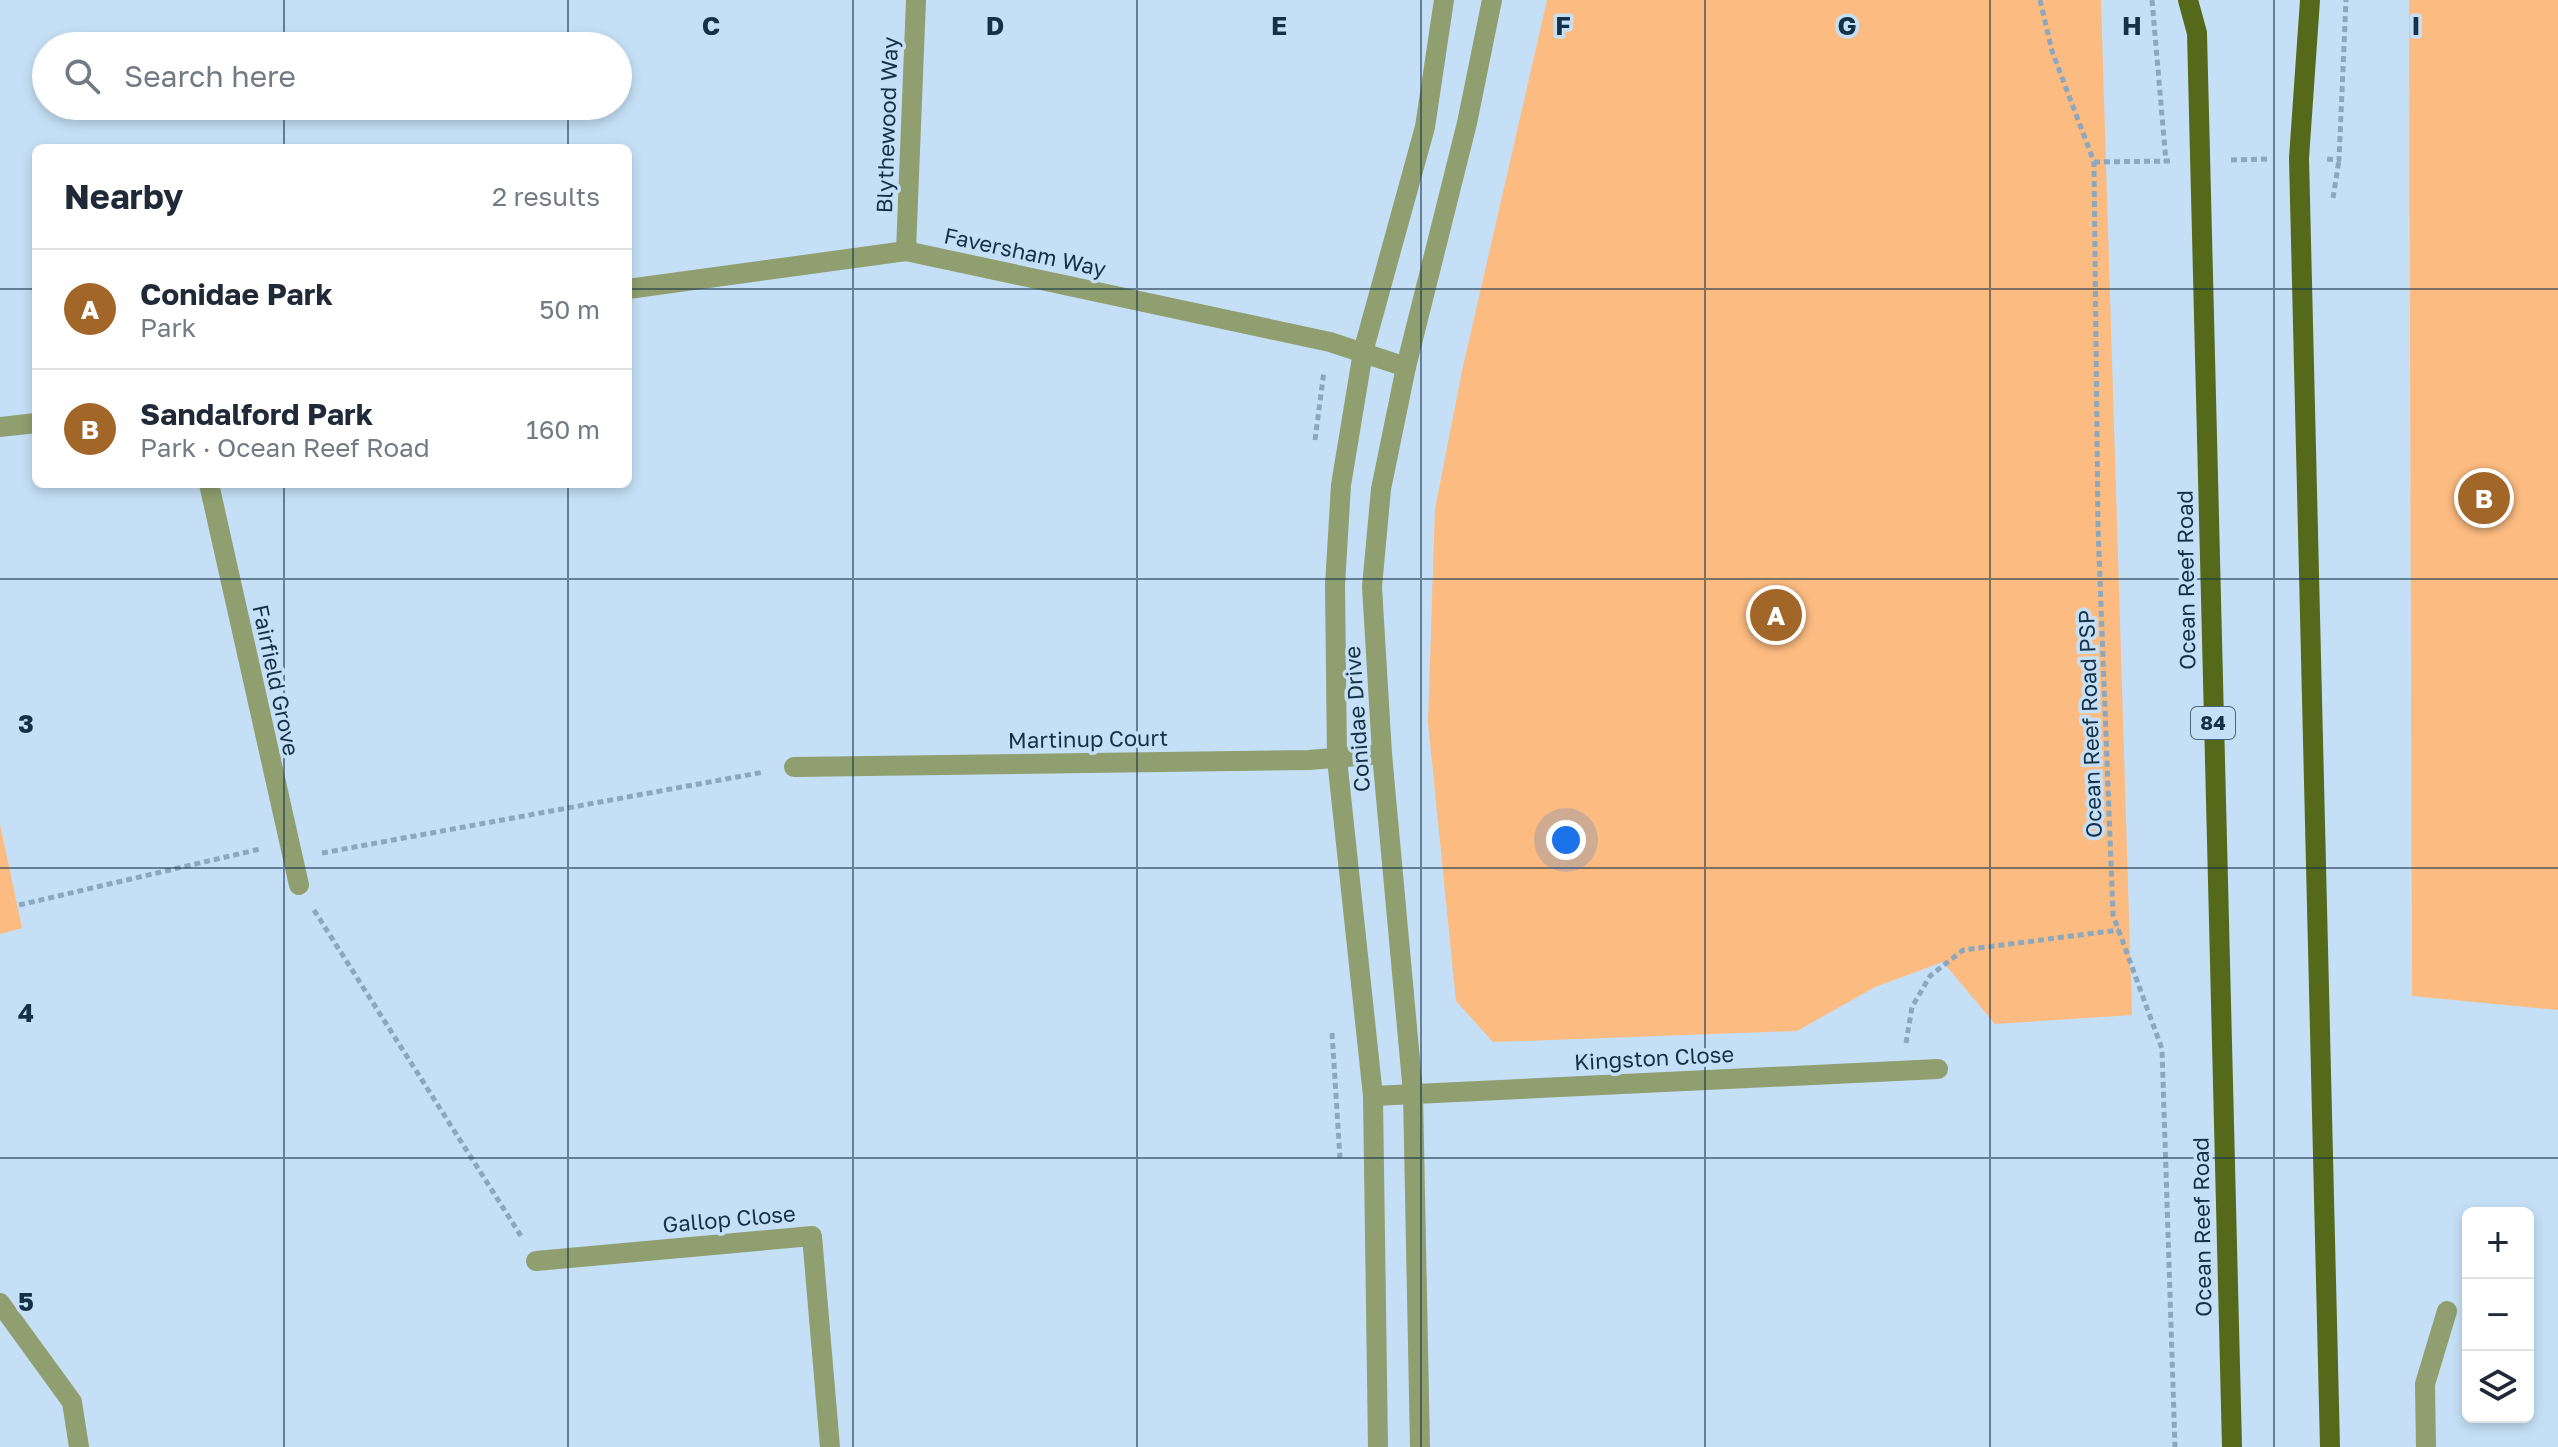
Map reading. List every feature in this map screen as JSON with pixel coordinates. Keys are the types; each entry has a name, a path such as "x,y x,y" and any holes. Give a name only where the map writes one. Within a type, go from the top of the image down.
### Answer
{"main road":[{"name":"Ocean Reef Road","path":"2188,0 2197,33 2232,1447"},
{"path":"2310,0 2299,158 2330,1447"}],"street":[{"name":"Blythewood Way","path":"906,251 916,0"},
{"name":"Conidae Drive","path":"1378,1447 1373,1096 1337,759 1336,557 1341,485 1363,352 1425,127 1444,0"},
{"name":"Conidae Drive","path":"1420,1447 1413,1093 1382,754 1372,587 1381,489 1406,367 1467,123 1492,0"},
{"name":"Faversham Way","path":"632,288 906,251 1363,352 1406,367"},
{"path":"0,427 32,423"},
{"name":"Fairfield Grove","path":"210,488 299,885"},
{"name":"Martinup Court","path":"794,767 1337,759 1382,754"},
{"name":"Kingston Close","path":"1373,1096 1938,1069"},
{"name":"Gallop Close","path":"536,1261 812,1236 830,1447"},
{"path":"0,1303 72,1402 79,1447"},
{"path":"2426,1447 2425,1384 2447,1311"}],"path":[{"name":"Ocean Reef Road PSP","path":"2040,0 2052,51 2094,162 2098,528 2113,915 2162,1049 2175,1447"},
{"path":"2152,0 2166,161"},
{"path":"2094,162 2339,160 2346,0"},
{"path":"19,905 290,850 794,767"},
{"path":"299,885 536,1261"},
{"path":"1902,1070 1912,1007 1930,976 1963,950 2119,930"}],"shaded area":[{"path":"1547,0 2101,0 2132,1015 1995,1024 1943,962 1875,987 1797,1031 1493,1042 1456,1001 1428,722 1435,509 1462,371"},
{"path":"2409,0 2558,0 2558,1010 2412,996"},
{"path":"0,824 22,928 0,934"}],"place":[{"name":"Sandalford Park","path":"2484,498"},
{"name":"Conidae Park","path":"1776,615"}]}
